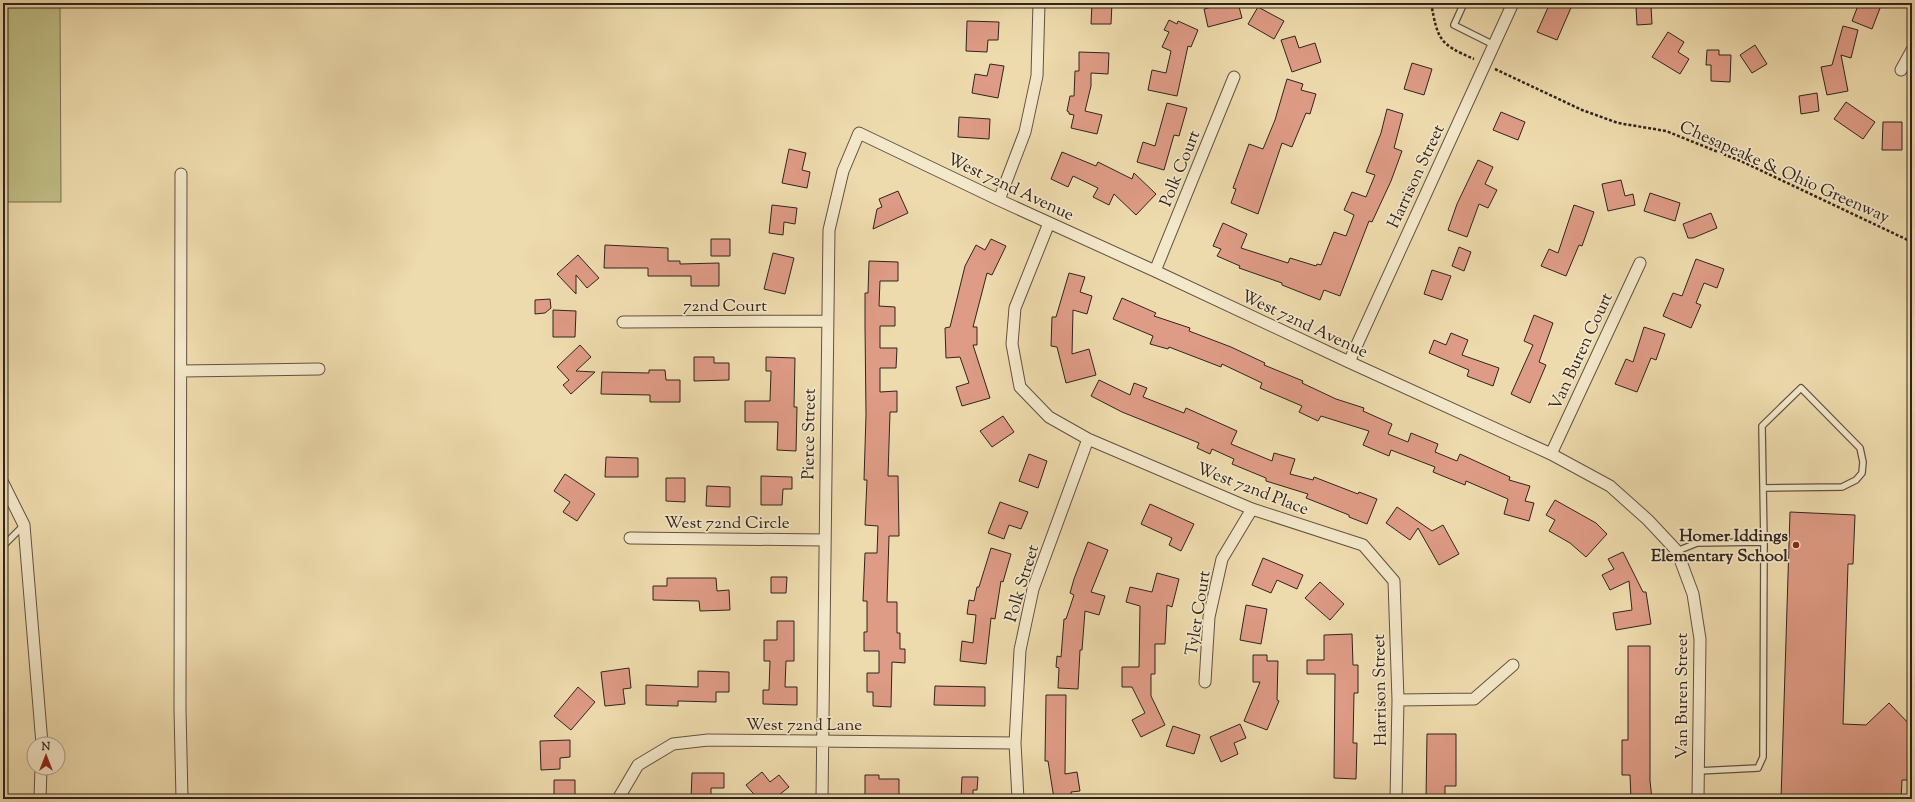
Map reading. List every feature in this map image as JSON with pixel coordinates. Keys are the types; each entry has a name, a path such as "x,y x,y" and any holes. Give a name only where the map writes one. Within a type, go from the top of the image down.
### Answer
{"street":[{"path":"999,200 1025,132 1037,76 1039,3"},
{"name":"Harrison Street","path":"1348,362 1513,3"},
{"path":"1901,70 1912,50"},
{"name":"Polk Court","path":"1155,271 1234,77"},
{"name":"West 72nd Avenue","path":"859,133 999,200 1155,271 1348,362 1551,454 1610,486 1648,520 1676,552 1693,594"},
{"name":"Pierce Street","path":"822,799 829,230 843,171 859,133"},
{"path":"181,174 180,710 182,799"},
{"name":"West 72nd Place","path":"1049,223 1015,308 1012,344 1020,388 1049,417 1088,440 1252,509 1363,545 1394,581"},
{"name":"Van Buren Court","path":"1551,454 1640,263"},
{"name":"72nd Court","path":"623,322 827,321"},
{"path":"181,371 319,369"},
{"name":"Polk Street","path":"1018,799 1015,743 1020,650 1033,589 1088,440"},
{"path":"3,483 24,525 41,736"},
{"name":"Tyler Court","path":"1205,682 1210,617 1222,559 1252,509"},
{"name":"West 72nd Circle","path":"630,538 824,540"},
{"name":"Harrison Street","path":"1394,581 1398,700 1396,799"},
{"name":"Van Buren Street","path":"1693,594 1700,639 1698,799"},
{"path":"1398,700 1474,699 1513,665"},
{"name":"West 72nd Lane","path":"618,799 638,765 673,744 708,740 1015,743"},
{"path":"40,799 41,776"}],"lane":[{"path":"1464,3 1454,25 1494,45"},
{"path":"1698,771 1758,768 1763,757 1764,542 1763,488 1762,426 1801,388 1860,448 1863,462 1862,473 1856,480 1842,488 1763,488"},
{"path":"3,546 24,525"},
{"path":"1676,552 1697,543 1764,542"}],"path":[{"name":"Chesapeake & Ohio Greenway","path":"1431,3 1436,29 1442,42 1451,49 1582,110 1618,123 1666,131 1743,162 1912,242"}],"shaded area":[{"path":"3,3 60,3 61,202 3,202"}],"building":[{"path":"1092,3 1112,3 1111,24 1091,24"},
{"path":"1215,3 1238,3 1242,18 1208,27 1204,9 1216,6"},
{"path":"1550,3 1573,3 1557,40 1537,32"},
{"path":"1859,3 1882,3 1872,29 1852,21"},
{"path":"1651,6 1652,24 1637,25 1636,7"},
{"path":"1258,7 1284,21 1274,39 1248,24"},
{"path":"1169,20 1177,24 1178,21 1198,30 1191,47 1188,46 1177,96 1148,90 1152,70 1166,73 1171,51 1162,47 1169,32 1164,30"},
{"path":"967,21 999,22 998,40 988,40 987,52 966,51"},
{"path":"1843,26 1858,30 1851,58 1841,55 1848,91 1827,95 1821,67 1832,65"},
{"path":"1668,32 1684,42 1678,52 1689,59 1680,74 1652,57"},
{"path":"1295,36 1299,48 1315,43 1321,62 1292,72 1281,40"},
{"path":"1755,45 1767,64 1752,73 1740,55"},
{"path":"1707,50 1719,50 1719,55 1731,55 1730,82 1711,81 1711,65 1706,65"},
{"path":"1079,52 1109,53 1108,74 1091,73 1091,86 1085,111 1102,115 1097,134 1071,128 1074,115 1069,114 1067,111 1070,96 1074,96 1075,71 1079,71"},
{"path":"1412,63 1432,69 1424,95 1404,89"},
{"path":"990,64 1004,66 998,98 972,93 975,74 987,76"},
{"path":"1287,79 1303,84 1301,90 1316,94 1310,114 1306,113 1292,147 1282,143 1258,214 1231,203 1236,189 1233,188 1249,144 1263,149 1275,120"},
{"path":"1817,93 1819,111 1801,114 1799,96"},
{"path":"1846,102 1875,122 1863,139 1834,119"},
{"path":"1167,103 1187,108 1179,136 1174,135 1164,170 1137,162 1143,142 1155,146"},
{"path":"1387,109 1403,114 1394,148 1402,151 1391,181 1372,222 1369,221 1340,296 1324,290 1320,300 1282,285 1282,283 1239,268 1240,266 1217,256 1221,249 1213,246 1223,223 1247,234 1241,248 1288,263 1290,258 1316,266 1317,264 1321,265 1334,232 1346,236 1354,215 1344,210 1352,192 1366,197 1375,175 1366,172 1381,133"},
{"path":"1501,112 1525,122 1518,140 1493,130"},
{"path":"959,117 990,119 989,139 958,137"},
{"path":"1883,122 1902,122 1902,150 1882,150"},
{"path":"789,149 806,153 802,170 810,172 807,188 782,183"},
{"path":"1062,152 1096,166 1098,162 1132,179 1134,173 1156,194 1136,215 1114,194 1109,205 1093,197 1098,188 1073,176 1068,187 1051,179"},
{"path":"1478,160 1493,167 1485,184 1497,190 1488,208 1479,204 1467,237 1448,230 1457,204"},
{"path":"1621,180 1625,196 1633,194 1635,205 1608,211 1602,184"},
{"path":"898,191 908,213 873,229 877,209 882,207 879,199"},
{"path":"1650,193 1680,203 1675,221 1644,211"},
{"path":"772,205 797,208 795,224 784,222 783,235 769,233"},
{"path":"1574,205 1594,212 1582,246 1579,245 1566,276 1541,266 1549,249 1558,253"},
{"path":"1711,213 1717,228 1693,238 1688,238 1683,224"},
{"path":"711,239 730,239 730,256 711,256"},
{"path":"991,239 1006,246 992,275 987,273 973,327 977,327 977,345 973,345 990,398 962,406 956,387 969,383 960,357 946,358 945,328 950,327 965,266 976,245 985,250"},
{"path":"605,245 668,248 668,261 680,261 680,264 719,263 719,286 691,286 691,276 648,276 648,268 604,268"},
{"path":"1459,247 1471,252 1464,271 1452,266"},
{"path":"773,253 794,258 785,294 764,289"},
{"path":"578,255 599,278 587,288 576,275 576,294 557,274"},
{"path":"1696,259 1724,269 1717,288 1704,283 1696,303 1701,305 1691,328 1663,316 1673,293 1682,296"},
{"path":"869,261 898,262 898,281 880,281 879,306 895,307 895,326 880,326 880,348 897,348 896,368 880,368 880,392 897,391 897,412 890,412 888,476 898,476 899,536 889,536 887,602 897,602 897,633 900,633 900,649 905,649 905,663 892,662 891,707 873,706 873,692 867,692 867,673 879,673 879,651 864,651 864,632 867,632 867,601 863,601 865,553 877,553 878,526 865,525 867,480 864,480 866,415 865,293 868,293"},
{"path":"1432,270 1451,276 1442,300 1424,294"},
{"path":"1069,273 1085,277 1080,292 1092,296 1087,314 1073,310 1072,354 1089,349 1096,375 1066,383 1057,347 1051,346 1052,317 1056,317"},
{"path":"1122,298 1156,313 1154,316 1190,328 1189,331 1231,347 1265,363 1264,365 1303,381 1302,383 1336,399 1364,408 1363,411 1392,424 1388,434 1408,442 1411,433 1438,444 1435,452 1457,461 1460,454 1510,477 1509,480 1530,486 1525,501 1534,503 1529,521 1504,514 1508,499 1466,481 1465,485 1433,472 1435,467 1391,450 1389,456 1363,445 1369,431 1321,416 1318,421 1299,412 1302,406 1260,388 1262,383 1222,364 1221,367 1169,347 1168,349 1150,344 1153,336 1113,319"},
{"path":"550,299 551,308 545,313 535,314 535,300"},
{"path":"553,310 576,311 575,337 553,337"},
{"path":"1534,315 1553,323 1539,362 1546,365 1530,403 1511,394 1533,345 1524,341"},
{"path":"1644,327 1665,334 1656,360 1651,358 1637,392 1615,384 1626,359 1633,362"},
{"path":"1451,333 1468,340 1462,355 1499,368 1493,386 1467,376 1469,370 1429,353 1434,340 1446,345"},
{"path":"580,345 591,357 576,371 595,372 571,394 563,385 569,380 557,367"},
{"path":"694,357 714,357 714,363 729,363 729,380 694,381"},
{"path":"766,357 795,358 794,407 797,407 796,451 777,450 778,422 745,422 745,401 770,401 771,371 766,371"},
{"path":"649,370 665,370 666,380 680,380 680,402 650,402 650,395 601,394 602,372 649,373"},
{"path":"1099,380 1130,395 1134,383 1147,388 1143,397 1184,413 1186,408 1237,431 1231,444 1272,461 1274,453 1295,459 1290,474 1313,480 1314,477 1358,494 1359,492 1377,499 1367,524 1349,517 1349,515 1306,498 1308,494 1266,481 1266,478 1232,464 1234,459 1212,449 1210,454 1197,448 1199,443 1122,412 1091,396"},
{"path":"1003,416 1014,432 992,447 980,431"},
{"path":"1029,454 1047,461 1038,488 1019,481"},
{"path":"606,457 638,458 638,477 605,477"},
{"path":"565,474 595,494 577,521 563,512 570,502 554,491"},
{"path":"761,476 792,477 792,489 783,489 782,505 761,505"},
{"path":"666,478 685,478 685,502 666,501"},
{"path":"707,486 730,487 730,507 706,506"},
{"path":"1555,500 1596,523 1607,534 1586,557 1570,543 1549,531 1555,520 1546,515"},
{"path":"1000,502 1028,512 1021,529 1009,525 1004,539 988,533"},
{"path":"1150,504 1194,524 1181,551 1169,545 1172,538 1141,524"},
{"path":"1397,507 1432,531 1443,525 1459,554 1439,565 1418,528 1410,540 1386,523"},
{"path":"1790,512 1855,515 1853,564 1848,564 1843,724 1866,725 1889,703 1912,727 1912,780 1902,780 1901,799 1781,799"},
{"path":"1088,542 1108,550 1091,592 1105,596 1099,615 1085,611 1082,650 1080,650 1078,689 1058,688 1059,668 1056,667 1057,656 1061,657 1064,619 1066,619 1074,595 1070,593"},
{"path":"991,548 1011,554 1003,582 1001,581 995,619 991,618 986,664 960,661 962,641 973,643 976,615 967,614 969,600 974,601 977,587 979,587"},
{"path":"1623,552 1643,592 1646,592 1651,624 1616,630 1613,613 1632,610 1629,581 1610,590 1602,575 1614,569 1608,559"},
{"path":"1263,558 1303,575 1297,589 1277,580 1271,593 1252,585"},
{"path":"1157,573 1179,579 1172,607 1167,605 1165,644 1155,644 1155,674 1151,674 1151,696 1165,725 1141,737 1132,720 1145,713 1132,687 1122,687 1122,667 1139,667 1140,606 1126,602 1130,587 1152,592"},
{"path":"771,577 787,577 786,593 771,593"},
{"path":"667,578 716,578 717,591 729,590 730,610 700,611 699,601 653,600 653,586 667,586"},
{"path":"1320,582 1344,604 1330,620 1305,598"},
{"path":"1246,605 1267,609 1261,644 1240,640"},
{"path":"777,621 794,621 794,661 786,661 785,687 797,687 797,705 763,704 763,690 769,690 770,661 764,661 764,640 777,640"},
{"path":"1352,634 1353,665 1358,665 1358,693 1354,693 1353,743 1357,743 1356,779 1334,778 1335,674 1307,674 1307,660 1324,660 1324,635"},
{"path":"1628,646 1650,646 1650,781 1652,799 1631,799 1630,775 1622,775 1622,740 1628,740"},
{"path":"1253,655 1267,655 1267,661 1278,661 1277,700 1279,701 1267,730 1244,721 1260,682 1253,682"},
{"path":"629,668 631,688 623,689 625,704 605,706 601,672"},
{"path":"698,671 729,672 729,692 716,692 716,702 678,701 678,706 646,705 646,685 698,687"},
{"path":"935,686 985,687 985,706 934,705"},
{"path":"578,687 595,702 571,730 554,716"},
{"path":"1046,695 1066,695 1065,774 1077,772 1080,791 1071,792 1072,799 1054,799 1048,761 1045,761"},
{"path":"1240,724 1246,738 1234,743 1238,754 1221,762 1210,737"},
{"path":"1173,726 1200,735 1194,754 1166,746"},
{"path":"1427,734 1456,734 1456,786 1445,786 1445,799 1426,799"},
{"path":"570,740 570,757 560,758 560,769 541,770 540,741"},
{"path":"762,772 770,782 779,775 789,787 774,799 758,799 746,785"},
{"path":"692,773 724,773 724,788 711,788 711,799 691,799"},
{"path":"865,775 879,775 879,779 899,779 899,799 878,799 878,796 865,796"},
{"path":"962,777 978,777 977,790 973,790 973,799 961,799"},
{"path":"554,780 575,780 575,799 554,799"}],"place":[{"name":"Homer Iddings Elementary School","path":"1796,545"}]}
